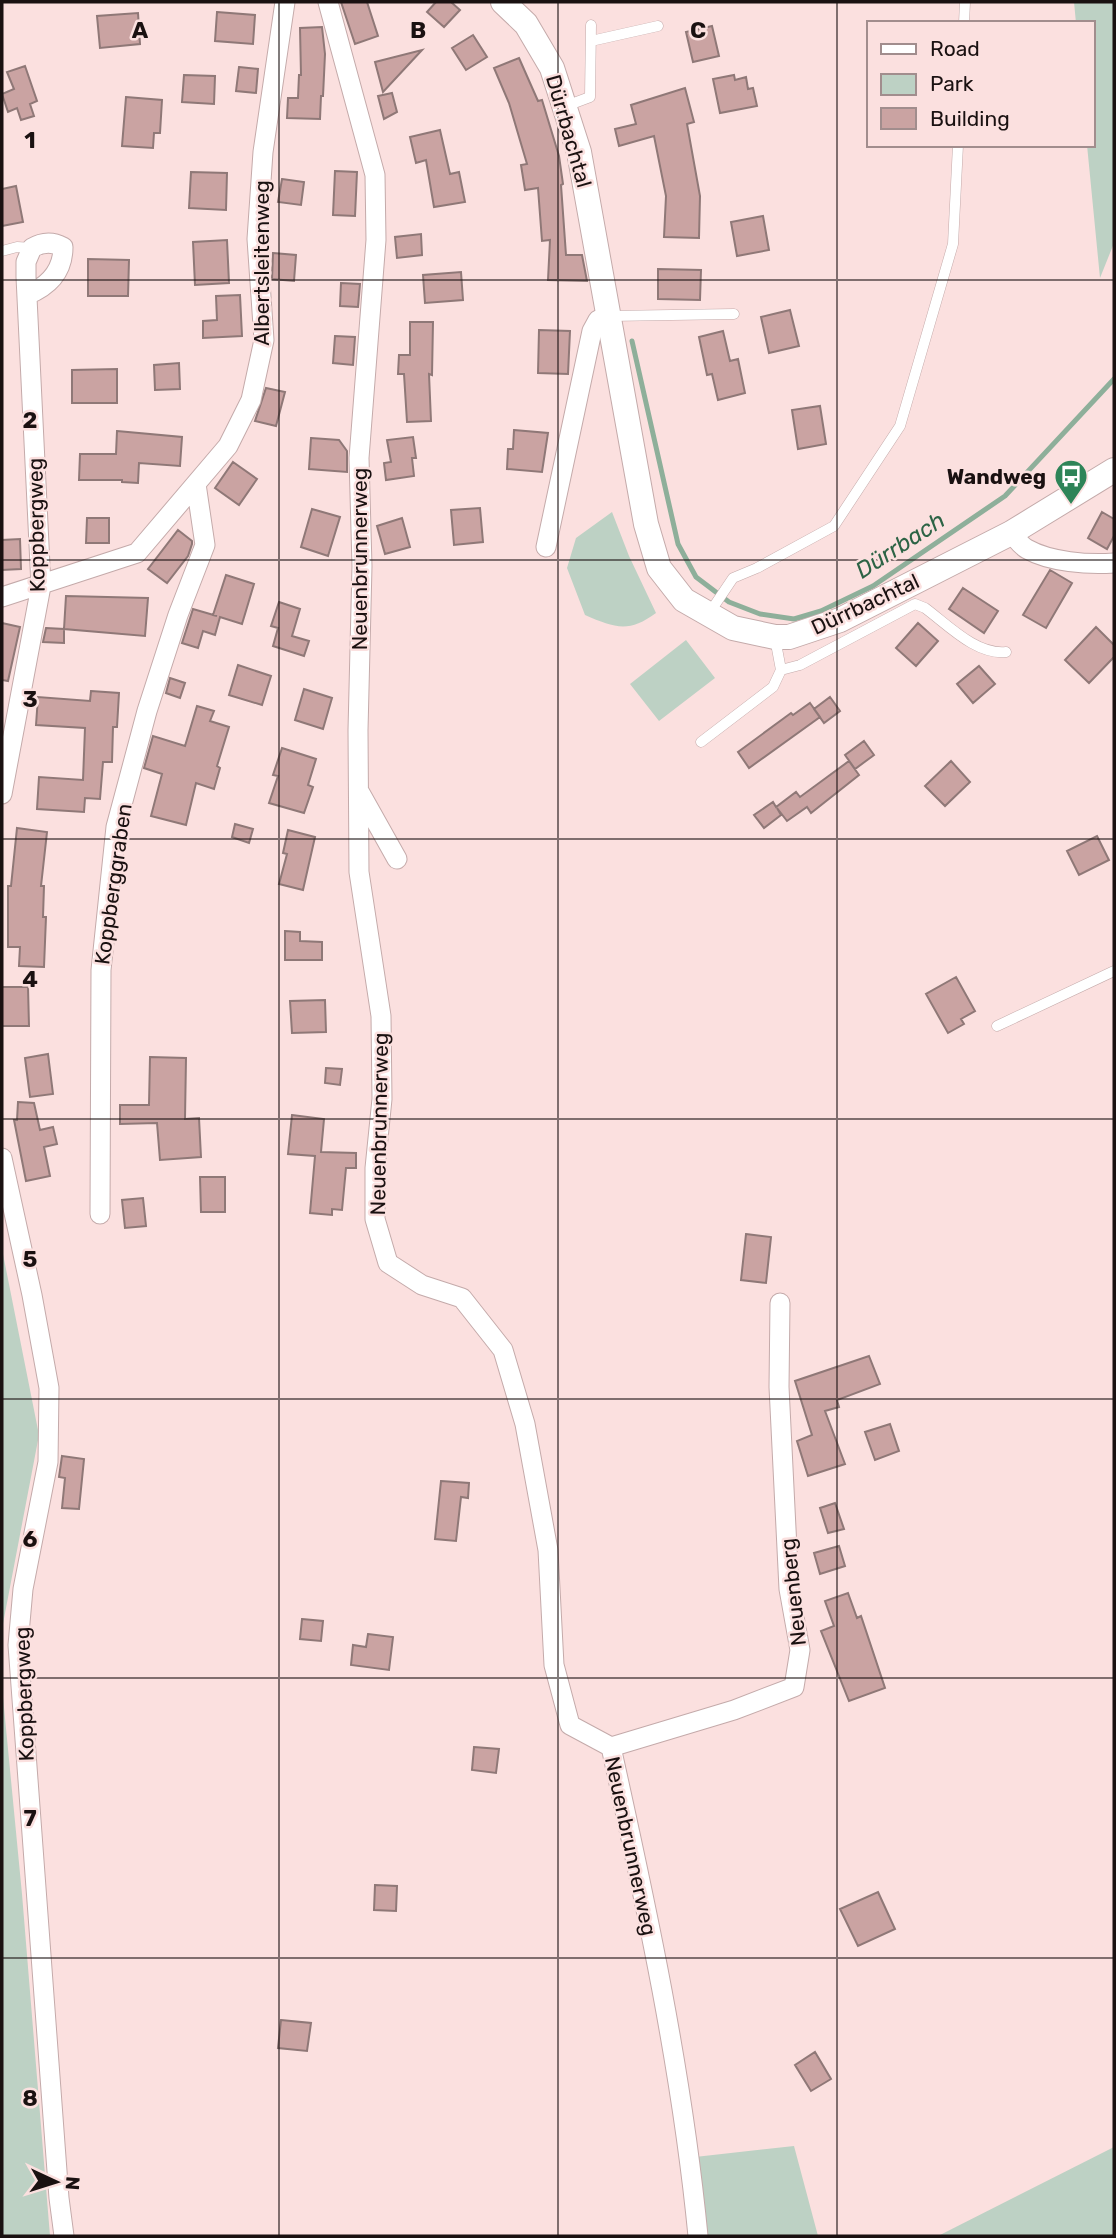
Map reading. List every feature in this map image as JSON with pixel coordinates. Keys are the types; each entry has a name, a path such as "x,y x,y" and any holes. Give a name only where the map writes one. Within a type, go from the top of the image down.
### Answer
{"street":[{"name":"Albertsleitenweg","path":"2,597 137,553 228,446 251,400 264,340 257,239 263,152 285,2"},
{"name":"Neuenbrunnerweg","path":"328,2 375,175 376,240 359,458 362,566 358,789 359,872 381,1016 382,1099 375,1168 375,1219 388,1263 422,1285 462,1298 503,1350 525,1424 548,1550 554,1665 570,1725 611,1747 643,1891 684,2117 698,2236"},
{"name":"Dürrbachtal","path":"503,2 526,24 552,68 579,152 646,524 659,568 684,600 714,607 733,628 775,637 789,637 840,620 1011,533 1114,470"},
{"path":"27,295 43,288 63,262 63,247 56,243 40,244 32,248"},
{"name":"Koppbergweg","path":"2,793 41,586 26,262 32,248"},
{"path":"546,547 592,331 598,320 610,316"},
{"name":"Koppberggraben","path":"100,1214 101,970 116,827 146,711 205,545 196,484"},
{"path":"1011,533 1025,549 1044,555 1087,565 1114,563"},
{"path":"358,789 397,859"},
{"name":"Koppbergweg","path":"2,1158 49,1388 48,1462 23,1589 18,1645 64,2236"},
{"name":"Neuenberg","path":"611,1747 734,1710 794,1687 800,1650 789,1589 779,1387 780,1303"}],"lane":[{"path":"964,21 965,2"},
{"path":"565,106 590,97 591,25"},
{"path":"591,41 658,26"},
{"path":"714,607 733,578 834,526 900,426 953,244 958,147"},
{"path":"2,251 17,247 32,248"},
{"path":"610,316 734,314"},
{"path":"781,670 800,665 915,604 925,608 980,648 995,653 1006,652"},
{"path":"701,742 773,687 781,670 775,637"},
{"path":"996,1026 1114,971"}],"green space":[{"path":"1074,2 1114,2 1114,243 1100,278 1087,147 1095,147 1095,21 1076,21"},
{"path":"612,512 656,613 630,626 605,623 585,615 567,568 576,538"},
{"path":"686,640 715,678 659,721 630,684"},
{"path":"2,1249 39,1435 2,1629"},
{"path":"2,1687 22,1894 50,2236 2,2236"},
{"path":"794,2146 818,2236 702,2236 695,2157"},
{"path":"1114,2147 1114,2236 938,2236"}],"building":[{"path":"341,2 367,2 378,36 355,44"},
{"path":"436,2 451,2 460,10 444,27 427,12"},
{"path":"217,12 255,15 253,44 215,41"},
{"path":"138,13 140,44 100,48 97,16"},
{"path":"712,26 719,56 693,62 686,32"},
{"path":"322,27 325,54 320,119 287,118 288,98 298,98 301,75 300,28"},
{"path":"473,35 487,57 466,70 452,48"},
{"path":"422,50 383,92 375,62"},
{"path":"519,58 538,101 542,100 559,156 566,255 582,255 587,281 548,280 550,240 542,241 538,188 525,190 521,165 527,164 509,103 494,68"},
{"path":"25,66 37,101 30,104 34,116 21,120 17,108 8,112 2,94 14,89 7,72"},
{"path":"239,67 258,69 256,93 236,91"},
{"path":"184,75 215,76 214,104 182,102"},
{"path":"734,75 735,80 746,77 748,89 753,88 757,106 720,113 713,79"},
{"path":"685,88 694,122 687,124 700,196 699,238 664,237 666,196 654,136 619,146 615,129 636,124 631,105"},
{"path":"392,93 397,112 384,119 378,96"},
{"path":"126,97 162,100 160,133 154,133 153,148 122,146"},
{"path":"440,130 450,174 459,172 465,202 434,207 426,160 416,163 410,137"},
{"path":"335,171 357,172 355,216 333,215"},
{"path":"191,172 227,173 226,210 189,208"},
{"path":"282,179 304,182 301,205 278,202"},
{"path":"16,186 23,222 2,226 2,189"},
{"path":"763,216 769,250 737,256 731,222"},
{"path":"421,234 422,255 397,258 395,237"},
{"path":"227,240 229,283 195,285 193,242"},
{"path":"273,253 296,255 294,281 272,279"},
{"path":"88,259 129,260 128,296 88,296"},
{"path":"658,269 701,270 700,300 658,299"},
{"path":"461,272 463,300 425,303 423,275"},
{"path":"341,283 360,284 358,307 340,306"},
{"path":"240,295 242,336 203,338 203,321 217,320 216,296"},
{"path":"790,310 799,346 769,353 761,317"},
{"path":"410,322 433,322 432,375 429,374 431,421 407,422 404,374 398,374 399,355 410,355"},
{"path":"539,330 570,331 568,374 538,373"},
{"path":"723,331 730,361 738,359 745,393 718,400 712,374 707,375 699,337"},
{"path":"335,336 355,337 353,365 333,363"},
{"path":"179,363 180,389 155,390 154,365"},
{"path":"117,369 117,403 72,403 72,370"},
{"path":"266,388 285,392 276,426 255,421"},
{"path":"820,406 826,444 798,449 792,410"},
{"path":"514,430 548,433 542,472 507,469 508,449 513,449"},
{"path":"117,431 182,437 180,466 139,463 138,483 122,480 79,480 80,454 116,454"},
{"path":"413,437 416,458 412,458 414,476 386,480 384,463 391,462 387,440"},
{"path":"311,438 339,440 347,451 347,472 309,469"},
{"path":"233,462 257,479 239,505 215,488"},
{"path":"480,508 483,542 454,545 451,510"},
{"path":"312,509 340,517 328,556 301,547"},
{"path":"1102,512 1114,519 1114,536 1107,549 1088,538"},
{"path":"87,518 109,518 109,543 86,543"},
{"path":"402,518 410,547 385,554 377,526"},
{"path":"178,530 192,541 192,544 188,556 167,583 148,569"},
{"path":"20,539 21,569 2,570 2,540"},
{"path":"1050,570 1072,583 1046,628 1023,615"},
{"path":"226,575 254,584 242,624 220,617 215,635 203,631 198,648 182,643 193,609 213,615"},
{"path":"963,588 998,611 984,633 949,609"},
{"path":"66,596 148,598 145,636 64,629"},
{"path":"279,602 300,609 292,636 309,641 304,656 273,646 278,628 271,626"},
{"path":"2,623 20,627 8,681 2,680"},
{"path":"918,623 938,641 916,666 896,648"},
{"path":"1096,627 1114,645 1114,657 1089,683 1065,660"},
{"path":"46,628 64,629 64,643 43,642"},
{"path":"238,665 271,676 262,705 229,695"},
{"path":"979,666 995,684 973,703 957,684"},
{"path":"170,678 185,683 180,698 166,693"},
{"path":"304,689 332,698 323,729 295,720"},
{"path":"91,691 119,693 117,727 113,727 112,762 103,762 100,799 85,798 84,812 37,809 39,777 83,780 85,728 36,725 38,697 90,701"},
{"path":"830,697 840,711 824,723 814,709"},
{"path":"810,703 820,717 749,768 738,752 791,713 793,715"},
{"path":"197,706 214,711 210,721 229,727 217,766 220,768 214,789 196,783 186,825 151,816 162,774 144,768 153,736 185,746"},
{"path":"864,741 874,755 855,769 845,755"},
{"path":"282,748 316,759 308,785 313,787 304,813 269,803 278,776 273,775"},
{"path":"849,761 859,775 811,813 807,807 787,821 777,808 781,815 764,828 754,815 773,802 776,807 796,792 800,797"},
{"path":"951,761 970,782 945,806 925,786"},
{"path":"235,824 253,829 249,843 232,837"},
{"path":"17,828 47,832 41,886 44,886 43,917 46,917 44,967 19,966 20,947 8,947 8,886 11,886"},
{"path":"288,830 315,837 303,890 279,884 287,854 283,853"},
{"path":"1097,836 1109,860 1079,875 1067,851"},
{"path":"285,931 300,932 300,941 322,942 322,960 285,960"},
{"path":"956,977 975,1011 961,1019 964,1024 948,1033 926,994"},
{"path":"2,987 28,987 29,1026 2,1026"},
{"path":"325,1000 326,1032 292,1033 290,1001"},
{"path":"48,1054 53,1094 30,1097 25,1058"},
{"path":"150,1057 186,1058 185,1119 199,1118 201,1157 160,1160 157,1123 120,1124 120,1105 149,1105"},
{"path":"326,1068 342,1069 340,1085 325,1083"},
{"path":"18,1102 34,1103 40,1130 53,1127 57,1144 44,1147 50,1176 26,1181 14,1120 17,1120"},
{"path":"292,1115 324,1119 321,1152 356,1153 356,1168 346,1168 342,1210 332,1209 332,1215 310,1213 315,1156 288,1154"},
{"path":"200,1177 225,1177 225,1212 201,1212"},
{"path":"143,1198 146,1226 125,1228 122,1200"},
{"path":"746,1234 771,1237 766,1283 741,1280"},
{"path":"869,1356 880,1384 837,1400 839,1407 825,1411 845,1464 808,1476 797,1441 812,1435 795,1381"},
{"path":"890,1424 899,1451 875,1460 865,1432"},
{"path":"62,1456 84,1459 79,1509 62,1508 65,1478 59,1477"},
{"path":"441,1481 469,1483 468,1498 461,1497 456,1541 435,1539"},
{"path":"835,1503 844,1529 828,1533 820,1508"},
{"path":"839,1546 845,1566 820,1574 814,1553"},
{"path":"848,1593 857,1618 861,1616 885,1688 849,1701 821,1631 834,1626 825,1601"},
{"path":"302,1619 323,1621 321,1641 300,1639"},
{"path":"368,1634 393,1637 389,1670 351,1665 353,1645 366,1647"},
{"path":"474,1747 499,1749 496,1773 472,1770"},
{"path":"375,1885 397,1886 396,1911 374,1910"},
{"path":"878,1892 895,1929 858,1946 840,1909"},
{"path":"281,2020 311,2023 307,2051 278,2048"},
{"path":"815,2052 831,2079 811,2091 795,2065"}],"waterway":[{"name":"Dürrbach","path":"632,341 678,544 696,577 729,602 760,614 794,619 821,611 873,586 1005,496 1114,379"}],"place":[{"name":"Wandweg","path":"1071,506"}]}
